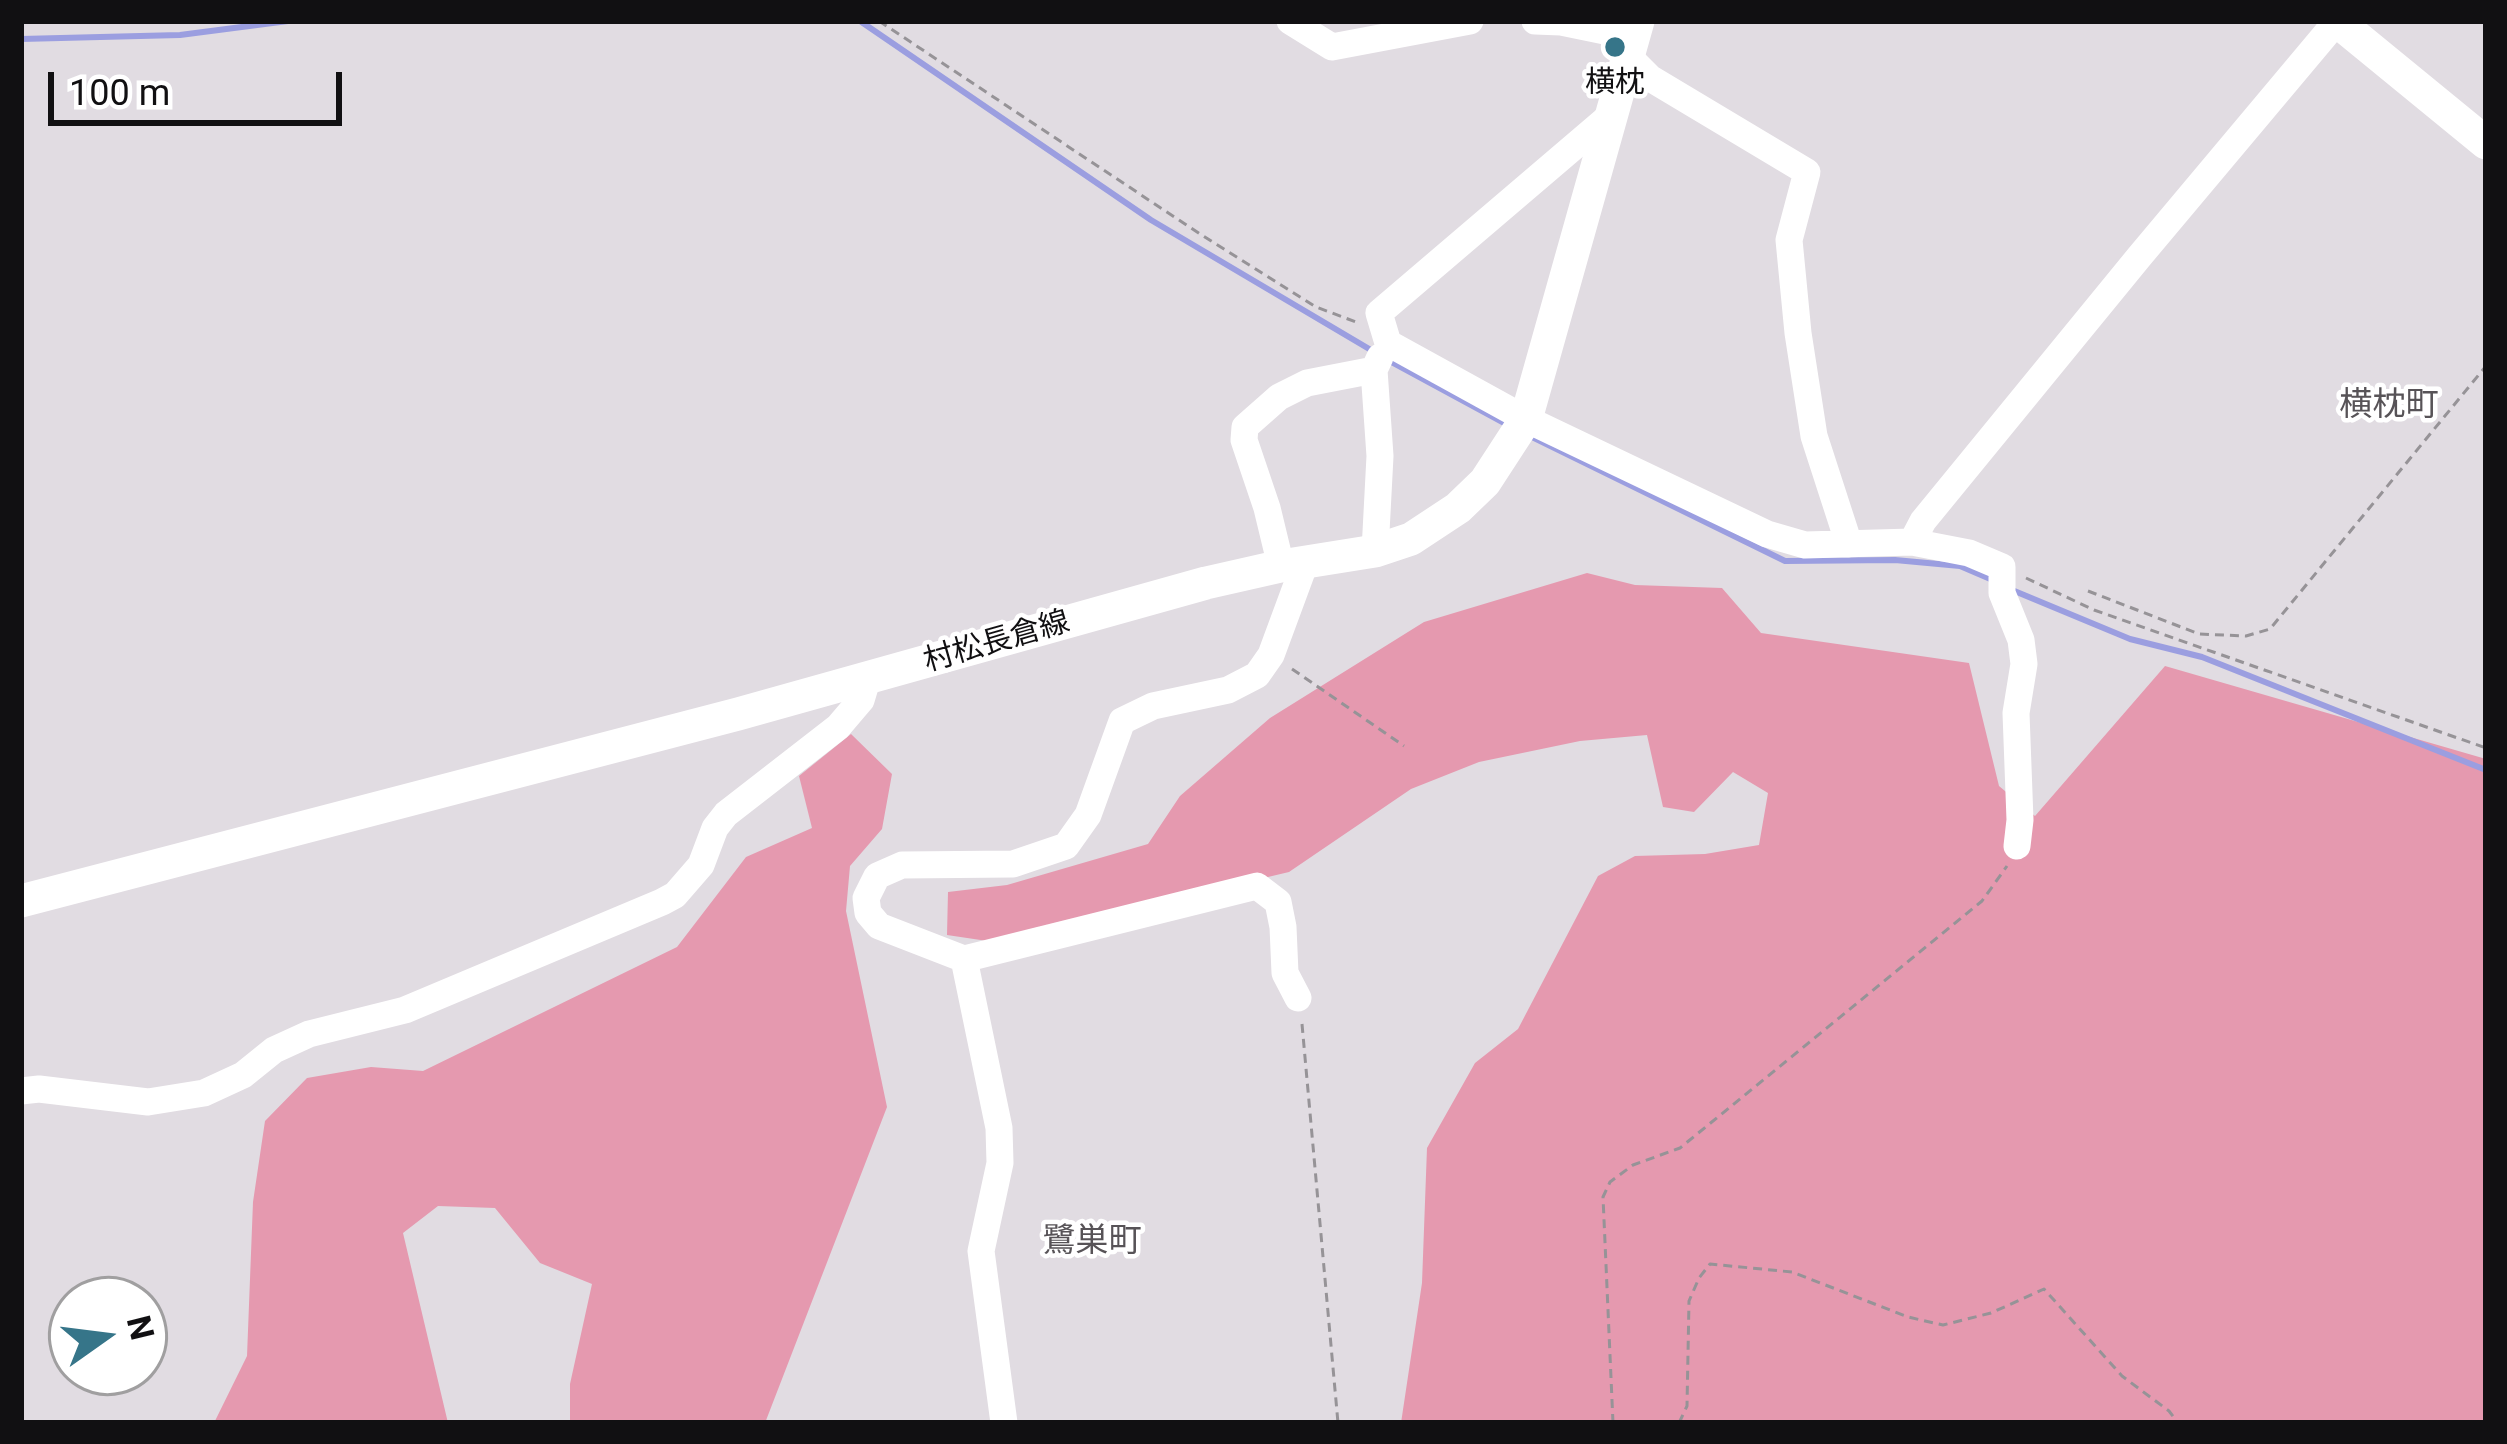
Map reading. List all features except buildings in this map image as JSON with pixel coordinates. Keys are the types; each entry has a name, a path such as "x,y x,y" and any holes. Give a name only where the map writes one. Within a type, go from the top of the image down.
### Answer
{"main road":[{"path":"2337,21 2486,143"},
{"name":"村松長倉線","path":"21,901 867,680 1206,583 1375,551 1411,539 1458,508 1485,482 1526,419 1633,38"}],"street":[{"path":"1290,21 1333,47 1470,21"},
{"path":"1535,21 1633,38 1651,78 1807,172 1789,240 1796,315 1814,436 1849,544"},
{"path":"1912,542 1924,521 2139,257 2337,21"},
{"path":"1611,115 1378,314 1388,343 1526,419 1766,534 1805,545 1912,542 1969,553 2002,567 2002,593 2021,640 2024,664 2017,713 2017,846"},
{"path":"1375,551 1380,456 1374,370 1388,343"},
{"path":"1298,998 1285,973 1277,902 1257,886 964,959 879,926 868,913 866,898 877,876 902,866 1013,864 1066,846 1088,815 1122,721 1153,706 1243,685 1257,675 1270,655 1293,565 1244,440 1245,427 1279,397 1307,383 1374,370"},
{"path":"21,1090 148,1102 204,1093 309,1034 405,1010 662,902 701,865 725,814 838,727 861,700 867,680"},
{"path":"964,959 999,1128 1000,1163 981,1251 1004,1423"}],"path":[{"path":"168,21 178,21"},
{"path":"879,21 1200,235 1316,307 1371,328 1388,343"},
{"path":"2088,591 2199,634 2246,636 2270,629 2486,366"},
{"path":"2002,567 2094,610 2486,748"},
{"path":"1270,655 1404,746"},
{"path":"1613,1423 1603,1197 1610,1182 1633,1165 1680,1148 1982,901 2017,846"},
{"path":"1298,998 1338,1423"},
{"path":"1679,1423 1687,1406 1689,1301 1710,1264 1792,1272 1908,1317 1942,1325 1991,1313 2044,1289 2122,1376 2178,1423"}],"shaded area":[{"path":"1587,573 1635,585 1722,588 1761,633 1969,663 1999,786 2035,816 2165,666 2486,759 2486,1423 1401,1423 1422,1283 1427,1148 1475,1063 1518,1029 1598,876 1635,856 1705,854 1759,845 1768,793 1733,772 1694,812 1663,807 1647,735 1580,741 1479,762 1411,789 1289,872 994,942 947,935 948,892 1007,885 1148,844 1180,796 1270,718 1424,622"},
{"path":"851,734 892,774 882,829 850,866 846,911 887,1107 765,1423 570,1423 570,1384 592,1284 540,1263 495,1208 438,1206 403,1233 448,1423 214,1423 247,1356 253,1202 265,1121 307,1078 371,1067 423,1071 677,947 746,857 812,828 799,776"}],"waterway":[{"path":"21,39 180,35 288,21"},
{"path":"860,21 1151,220 1376,353"},
{"path":"1388,360 1508,425"},
{"path":"1530,436 1785,561 1895,560 1960,566 1995,581"},
{"path":"2012,590 2130,639 2202,657 2486,770"}],"place":[{"name":"横枕","path":"1615,47"}],"district":[{"name":"横枕町","path":"2389,407"},
{"name":"鷺巣町","path":"1092,1243"}]}
